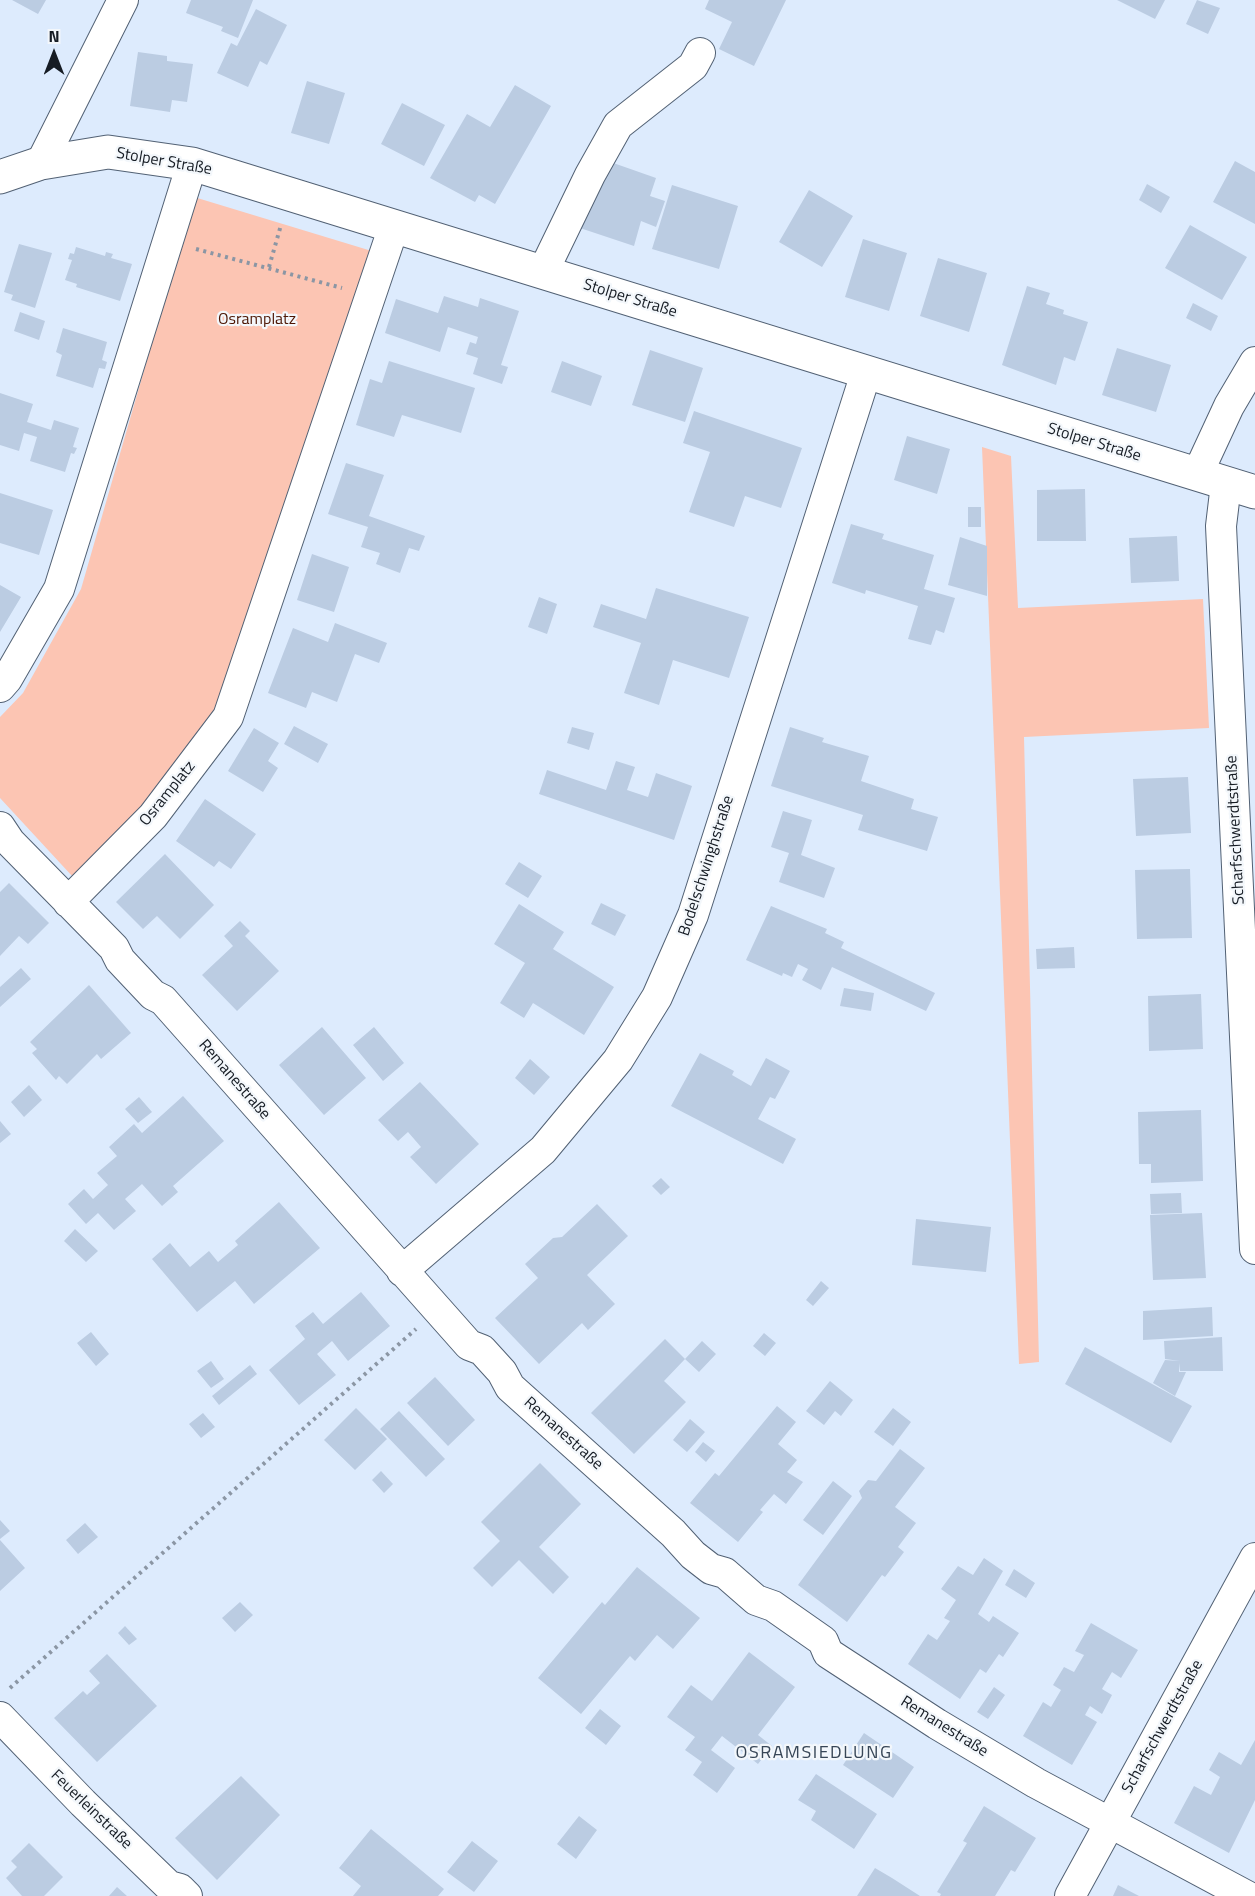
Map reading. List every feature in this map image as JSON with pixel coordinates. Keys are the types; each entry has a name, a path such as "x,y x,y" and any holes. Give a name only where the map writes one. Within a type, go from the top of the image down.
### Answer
{"main road":[{"name":"Stolper Straße","path":"0,177 41,163 108,152 192,164 290,192 1226,484"}],"street":[{"path":"41,163 123,0"},
{"path":"543,272 590,175 618,125 693,66 700,52"},
{"path":"0,687 7,679 59,589 192,164"},
{"name":"Osramplatz","path":"68,903 153,816 228,717 394,226"},
{"name":"Scharfschwerdtstraße","path":"1255,362 1229,406 1226,484 1221,526 1246,857 1255,1249"},
{"name":"Bodelschwinghstraße","path":"402,1271 543,1150 618,1060 657,997 693,915 866,373"},
{"name":"Remanestraße","path":"0,826 10,842 114,948 120,960 153,995 163,1000 436,1311 469,1345 482,1350 502,1372 510,1387 711,1569 725,1573 756,1600 773,1606 823,1641 828,1653 937,1724 1036,1783 1247,1896"},
{"name":"Scharfschwerdtstraße","path":"1070,1896 1255,1558"},
{"name":"Feuerleinstraße","path":"0,1717 83,1803 169,1886 180,1889 187,1896"}],"path":[{"path":"269,267 290,192"},
{"path":"169,242 370,295"},
{"path":"9,1688 436,1311"}],"green space":[{"name":"Osramplatz","path":"194,197 375,252 218,710 154,804 73,877 0,798 0,717 23,693 81,589"},
{"path":"982,447 1011,456 1018,608 1203,599 1209,728 1024,737 1039,1362 1019,1364"}],"building":[{"path":"12,0 46,0 38,14"},
{"path":"191,0 253,0 238,38 221,31 223,27 186,13"},
{"path":"709,0 786,0 754,66 719,49 732,22 705,9"},
{"path":"1117,0 1165,0 1155,19"},
{"path":"1197,0 1220,8 1208,34 1186,24"},
{"path":"256,9 287,25 267,65 260,61 248,87 217,73 231,43 237,46"},
{"path":"138,52 167,56 167,61 193,64 187,102 172,100 170,112 130,106"},
{"path":"307,81 345,93 329,144 291,133"},
{"path":"515,85 551,106 495,204 479,195 475,202 430,178 467,114 490,127"},
{"path":"402,103 445,125 424,166 381,144"},
{"path":"602,159 656,178 650,196 665,201 656,227 641,221 634,246 580,228"},
{"path":"1235,161 1255,172 1255,224 1213,202"},
{"path":"1147,184 1170,197 1161,213 1139,200"},
{"path":"672,185 738,206 719,269 652,249"},
{"path":"809,190 853,216 822,267 779,242"},
{"path":"1190,225 1247,257 1222,300 1165,268"},
{"path":"863,239 907,253 889,311 845,297"},
{"path":"19,244 52,253 35,308 11,300 13,295 4,292"},
{"path":"76,247 105,256 106,252 113,254 111,258 132,264 120,301 76,287 77,284 65,280 72,260 68,259 70,253 74,254"},
{"path":"938,258 987,273 969,332 920,316"},
{"path":"1027,286 1050,293 1046,304 1064,310 1063,314 1088,322 1075,361 1064,357 1056,385 1002,365"},
{"path":"444,296 478,307 480,298 519,311 501,365 508,367 502,384 473,374 478,358 466,354 470,342 476,344 478,337 448,327 440,352 385,333 396,299 438,313"},
{"path":"1193,303 1218,316 1211,331 1186,318"},
{"path":"20,312 45,321 39,340 14,331"},
{"path":"63,328 107,342 102,360 107,362 105,369 99,368 93,388 56,376 62,355 56,352"},
{"path":"1117,348 1171,365 1156,412 1102,395"},
{"path":"650,350 703,368 685,422 632,405"},
{"path":"389,361 475,388 461,433 402,415 394,437 356,425 370,379 382,383"},
{"path":"562,361 602,376 591,406 551,392"},
{"path":"0,393 33,404 27,422 51,430 54,420 79,428 73,447 77,448 74,454 71,453 65,472 30,461 37,437 24,433 19,451 0,445"},
{"path":"694,411 802,448 781,508 745,496 734,527 689,512 710,452 683,443"},
{"path":"907,436 950,449 937,494 894,480"},
{"path":"346,463 384,475 369,516 425,536 419,551 409,548 400,573 376,564 380,553 361,547 368,527 328,514"},
{"path":"1085,489 1086,541 1037,541 1037,490"},
{"path":"0,493 53,510 39,555 0,543"},
{"path":"968,507 981,507 981,527 968,527"},
{"path":"851,524 884,534 882,539 934,555 924,589 955,598 944,633 936,630 931,645 908,639 918,606 866,590 865,594 832,583"},
{"path":"1177,536 1179,581 1131,583 1129,538"},
{"path":"960,537 987,546 987,596 948,585"},
{"path":"312,554 349,567 334,612 297,600"},
{"path":"0,585 21,597 0,632"},
{"path":"656,588 749,617 729,678 673,660 659,705 624,693 641,643 593,627 601,604 646,619"},
{"path":"539,597 557,604 547,634 528,627"},
{"path":"335,623 387,643 379,663 355,654 337,702 312,692 306,708 268,693 293,628 328,642"},
{"path":"294,726 328,744 318,763 284,744"},
{"path":"572,727 594,733 589,750 567,743"},
{"path":"790,727 824,738 822,742 869,756 861,781 914,799 911,809 938,817 927,851 858,830 863,815 771,786"},
{"path":"254,728 279,743 268,761 278,768 263,792 228,771"},
{"path":"616,761 635,767 627,790 648,797 656,773 692,786 674,840 539,794 547,770 606,790"},
{"path":"1188,777 1191,833 1136,836 1133,779"},
{"path":"205,799 256,834 231,869 219,861 214,867 176,841"},
{"path":"783,811 812,820 801,855 835,868 824,898 779,882 789,853 771,847"},
{"path":"165,854 214,905 180,939 157,916 143,929 116,902"},
{"path":"519,862 542,876 528,898 505,884"},
{"path":"1190,869 1192,938 1137,939 1135,870"},
{"path":"9,883 49,923 28,944 19,936 0,956 0,892"},
{"path":"601,903 626,915 615,936 591,924"},
{"path":"519,904 564,932 553,949 614,987 584,1035 533,1003 524,1018 500,1003 525,963 494,944"},
{"path":"771,906 827,929 825,933 844,942 841,948 935,993 926,1011 832,967 821,990 802,980 808,969 798,964 792,977 783,973 782,976 746,960"},
{"path":"240,921 250,931 245,936 279,971 237,1011 202,975 233,946 224,936"},
{"path":"1074,947 1075,968 1037,969 1036,949"},
{"path":"21,968 31,979 0,1007 0,987"},
{"path":"89,985 131,1033 101,1059 97,1054 67,1084 59,1076 56,1080 32,1053 37,1049 30,1042"},
{"path":"844,988 874,993 871,1011 840,1006"},
{"path":"1201,994 1203,1049 1149,1051 1148,996"},
{"path":"322,1027 366,1078 324,1115 279,1065"},
{"path":"374,1027 404,1063 383,1081 353,1045"},
{"path":"700,1053 734,1071 732,1075 751,1086 766,1058 790,1071 775,1099 770,1097 758,1119 796,1139 783,1164 671,1106"},
{"path":"530,1059 550,1077 534,1095 515,1078"},
{"path":"420,1082 479,1144 436,1184 410,1157 421,1147 408,1132 398,1141 378,1120"},
{"path":"29,1085 42,1100 24,1117 11,1102"},
{"path":"183,1096 224,1141 173,1186 178,1192 162,1206 142,1184 125,1199 136,1211 114,1230 98,1213 86,1224 68,1204 84,1189 93,1199 108,1185 97,1173 117,1156 109,1147 134,1124 142,1133"},
{"path":"139,1097 152,1112 138,1123 125,1109"},
{"path":"1201,1110 1203,1181 1151,1183 1151,1164 1139,1164 1138,1112"},
{"path":"0,1121 11,1134 0,1143"},
{"path":"661,1178 670,1187 661,1195 652,1186"},
{"path":"1181,1193 1182,1213 1151,1214 1150,1194"},
{"path":"279,1202 320,1248 254,1304 235,1281 197,1312 152,1259 170,1243 190,1267 209,1251 218,1262 238,1245 235,1241"},
{"path":"597,1204 628,1236 587,1275 615,1304 588,1330 582,1323 539,1364 495,1318 538,1278 525,1264 553,1238 562,1237"},
{"path":"1202,1213 1206,1278 1153,1280 1150,1215"},
{"path":"916,1219 991,1227 986,1272 912,1265"},
{"path":"75,1229 98,1251 86,1262 64,1241"},
{"path":"821,1281 829,1288 813,1306 806,1300"},
{"path":"361,1292 390,1326 348,1361 332,1341 317,1354 336,1375 299,1405 269,1370 305,1339 295,1326 313,1312 323,1324"},
{"path":"1212,1307 1213,1336 1143,1340 1143,1311"},
{"path":"91,1332 109,1354 96,1366 77,1343"},
{"path":"764,1333 776,1343 765,1356 753,1346"},
{"path":"1222,1337 1223,1371 1180,1371 1179,1363 1179,1372 1186,1372 1175,1396 1153,1383 1165,1360 1180,1361 1165,1359 1164,1341"},
{"path":"665,1339 685,1359 664,1381 686,1402 634,1454 591,1413"},
{"path":"702,1341 716,1354 699,1372 685,1359"},
{"path":"1085,1347 1192,1406 1171,1443 1065,1384"},
{"path":"211,1361 224,1379 211,1388 197,1371"},
{"path":"250,1365 257,1374 219,1405 212,1396"},
{"path":"435,1377 475,1420 448,1446 407,1403"},
{"path":"830,1381 853,1400 841,1416 835,1411 824,1425 806,1411"},
{"path":"777,1406 796,1422 778,1444 797,1460 787,1472 803,1482 786,1504 774,1494 760,1510 763,1512 738,1542 690,1503 715,1473 719,1476"},
{"path":"356,1408 387,1439 355,1470 324,1440"},
{"path":"893,1408 911,1422 893,1446 874,1432"},
{"path":"399,1411 445,1459 426,1477 380,1429"},
{"path":"203,1413 215,1427 201,1438 189,1424"},
{"path":"690,1419 705,1432 687,1452 673,1440"},
{"path":"703,1442 715,1451 706,1462 695,1452"},
{"path":"900,1449 925,1468 895,1507 916,1523 898,1547 904,1552 885,1577 882,1575 847,1622 798,1585 862,1498 859,1491 868,1480 876,1481"},
{"path":"540,1463 581,1504 539,1547 569,1577 553,1594 519,1560 492,1587 473,1568 500,1541 481,1522"},
{"path":"381,1471 393,1484 384,1493 372,1480"},
{"path":"833,1481 852,1496 823,1535 803,1520"},
{"path":"0,1520 10,1531 0,1539"},
{"path":"85,1523 98,1537 78,1554 66,1540"},
{"path":"0,1540 25,1568 0,1591"},
{"path":"984,1558 1003,1571 978,1614 989,1622 993,1616 1019,1633 1003,1657 999,1654 986,1673 980,1669 960,1699 908,1664 928,1634 937,1640 950,1621 944,1618 956,1600 941,1589 958,1566 973,1575"},
{"path":"637,1567 700,1618 673,1649 657,1635 635,1661 630,1656 581,1714 538,1678 602,1602 605,1605"},
{"path":"1014,1569 1035,1583 1026,1598 1005,1585"},
{"path":"240,1602 253,1615 235,1632 222,1618"},
{"path":"1091,1623 1138,1650 1121,1678 1112,1672 1102,1689 1112,1695 1102,1714 1090,1706 1085,1715 1097,1722 1072,1765 1023,1736 1043,1702 1051,1707 1061,1690 1053,1685 1064,1667 1074,1672 1084,1655 1075,1651"},
{"path":"125,1626 137,1639 129,1645 118,1633"},
{"path":"749,1652 795,1687 758,1735 772,1746 758,1764 722,1736 711,1750 735,1768 717,1793 693,1775 702,1762 685,1750 695,1737 667,1717 691,1685 712,1701"},
{"path":"107,1654 157,1706 97,1762 54,1718 83,1691 87,1695 100,1683 89,1671"},
{"path":"994,1687 1005,1695 988,1719 977,1712"},
{"path":"600,1709 621,1726 606,1745 585,1728"},
{"path":"864,1733 914,1767 893,1798 843,1765"},
{"path":"1255,1740 1255,1800 1229,1853 1174,1823 1194,1786 1211,1795 1220,1777 1209,1770 1219,1752 1241,1765"},
{"path":"816,1774 877,1814 854,1849 811,1820 816,1811 798,1800"},
{"path":"241,1776 280,1815 217,1880 175,1838"},
{"path":"984,1806 1036,1838 1015,1872 1011,1870 995,1896 940,1896 941,1894 937,1892 967,1843 963,1841"},
{"path":"579,1816 597,1830 576,1859 557,1844"},
{"path":"371,1829 444,1889 438,1896 353,1896 361,1886 339,1868"},
{"path":"472,1841 498,1861 474,1892 447,1872"},
{"path":"29,1843 63,1877 44,1896 22,1896 6,1878 17,1867 11,1861"},
{"path":"875,1868 892,1878 920,1896 857,1896"},
{"path":"1118,1885 1139,1896 1113,1896"},
{"path":"117,1887 127,1896 109,1896"}],"district":[{"name":"OSRAMSIEDLUNG","path":"814,1754"}]}
